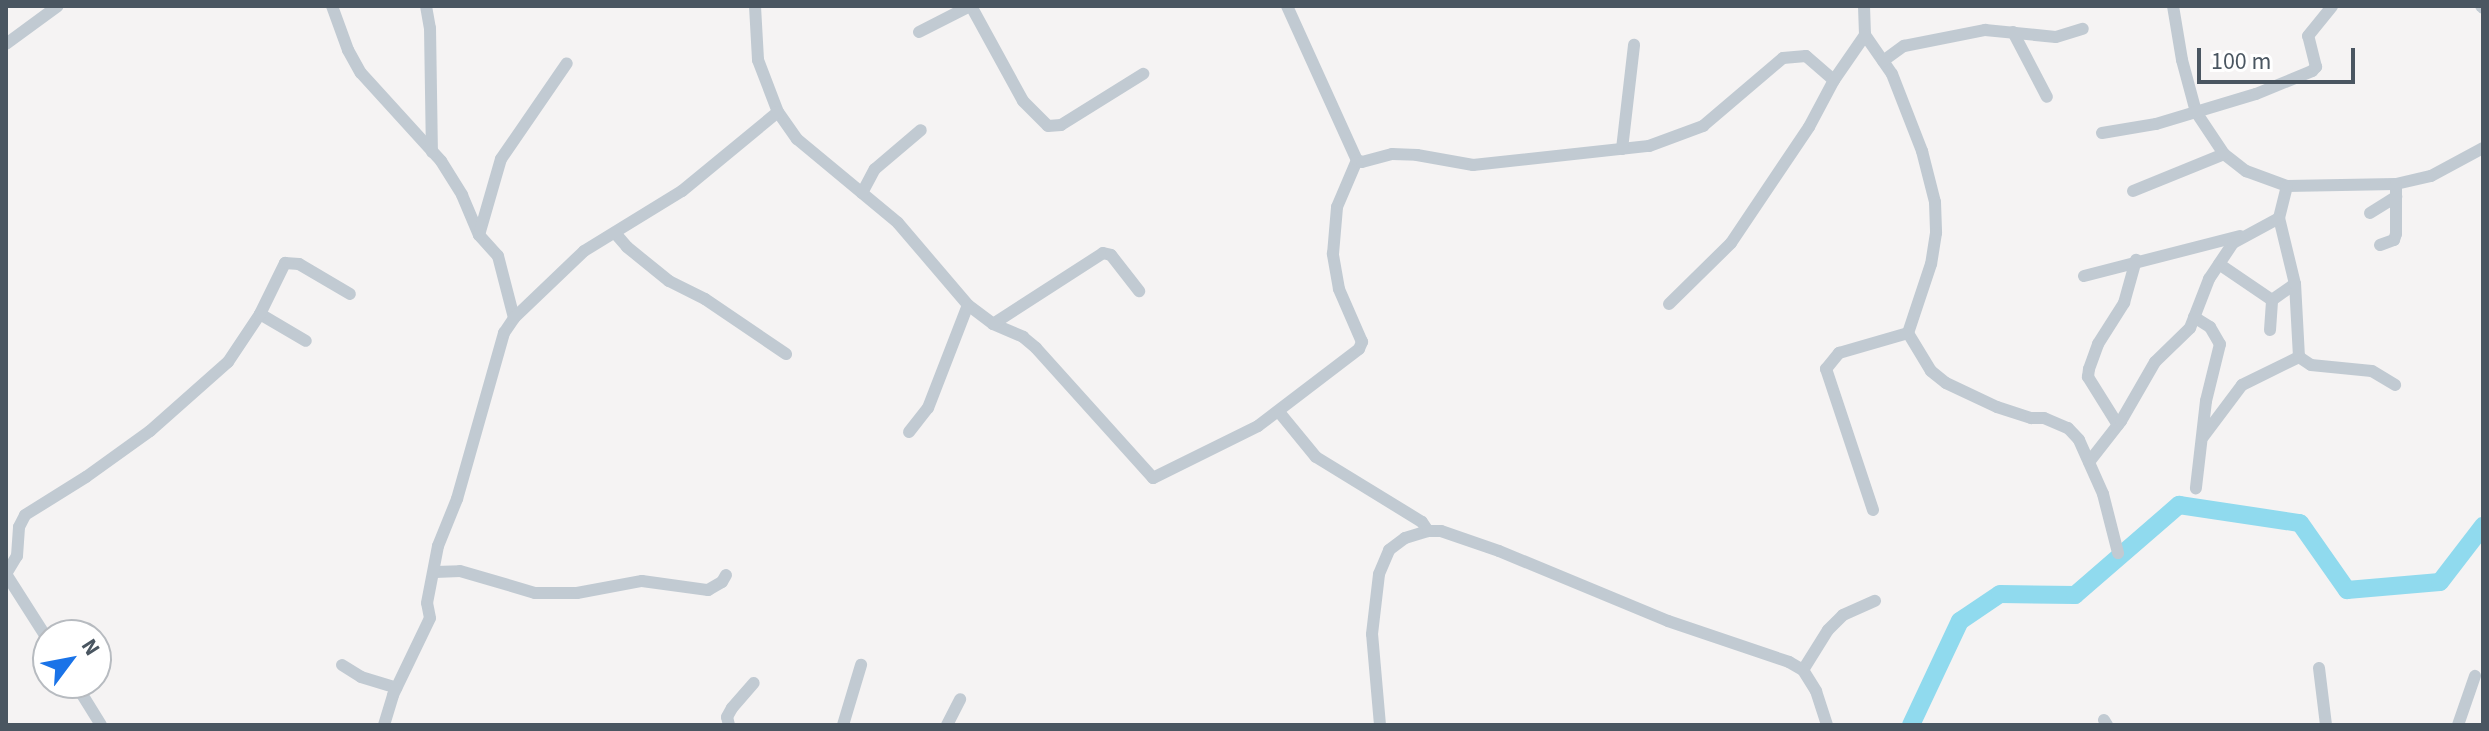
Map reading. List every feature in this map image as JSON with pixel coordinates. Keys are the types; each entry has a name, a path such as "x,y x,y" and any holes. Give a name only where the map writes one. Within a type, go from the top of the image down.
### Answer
{"street":[{"path":"7,41 58,6"},
{"path":"332,6 348,50 361,73 432,152 462,195 479,235 498,256 514,318"},
{"path":"426,6 430,28 432,152"},
{"path":"755,6 758,60 778,112 811,153 903,228 968,305 993,324 1023,337 1036,348 1153,478 1279,412 1338,362 1359,349 1362,342 1339,289 1333,254 1337,207 1357,160 1287,6"},
{"path":"919,32 970,6 1023,101 1048,126 1061,125 1143,74"},
{"path":"1864,6 1865,35 1883,61 1922,151 1935,202 1936,233 1931,264 1908,333 1931,371 1946,383 2008,411 2057,422 2079,440 2112,518 2118,553"},
{"path":"2173,6 2182,60 2196,112 2224,154 2246,171 2287,186 2396,190"},
{"path":"2102,133 2156,124 2312,71 2316,67 2308,36 2332,6"},
{"path":"1883,61 1904,46 1985,30 2056,37 2083,29"},
{"path":"2013,32 2047,97"},
{"path":"1669,304 1731,243 1809,127 1834,80 1865,35"},
{"path":"1622,149 1634,45"},
{"path":"1357,160 1417,155 1473,165 1649,146 1692,133 1783,58 1806,56 1834,80"},
{"path":"479,235 501,159 567,63"},
{"path":"384,725 396,688 430,618 427,603 438,546 457,499 500,345 514,318 564,268 682,191 778,112"},
{"path":"862,193 875,169 921,130"},
{"path":"2370,213 2396,190 2431,176 2483,148"},
{"path":"2133,191 2224,154"},
{"path":"2287,186 2279,218 2295,284 2299,357"},
{"path":"2380,245 2394,240 2396,234 2396,190"},
{"path":"2084,276 2136,260 2240,236 2279,218"},
{"path":"615,233 627,247 669,281 705,299 786,354"},
{"path":"2089,462 2118,425 2155,362 2183,338 2219,264 2240,236"},
{"path":"993,324 1103,253 1111,255 1139,291"},
{"path":"2118,425 2088,377 2098,344 2124,303 2136,260"},
{"path":"35,619 6,574 17,556 19,527 25,515 86,477 150,431 228,362 260,314 285,263 299,264 350,294"},
{"path":"2219,264 2272,300"},
{"path":"2272,300 2295,284"},
{"path":"2270,330 2272,300"},
{"path":"909,432 928,408 968,305"},
{"path":"260,314 306,341"},
{"path":"2194,317 2210,327 2220,344 2206,401 2196,488"},
{"path":"1873,510 1826,369 1839,353 1908,333"},
{"path":"2299,357 2311,365 2372,371 2395,385"},
{"path":"2203,437 2242,385 2299,357"},
{"path":"1279,412 1316,457 1422,522 1428,531"},
{"path":"1380,725 1372,634 1379,574 1389,550 1405,538 1428,531 1441,531 1499,551 1609,598 1752,648 1803,670 1816,691 1827,725"},
{"path":"435,572 460,571 535,593 577,593 642,581 708,590 722,582 726,575"},
{"path":"1803,670 1843,615 1875,601"},
{"path":"342,665 361,677 396,688"},
{"path":"843,725 861,665"},
{"path":"2319,668 2326,725"},
{"path":"2458,725 2475,676"},
{"path":"729,725 727,717 732,708 754,683"},
{"path":"85,699 101,725"},
{"path":"947,725 960,699"}],"waterway":[{"path":"1911,725 1960,621 2000,594 2075,595 2179,505 2300,523 2347,590 2440,582 2483,526"}]}
